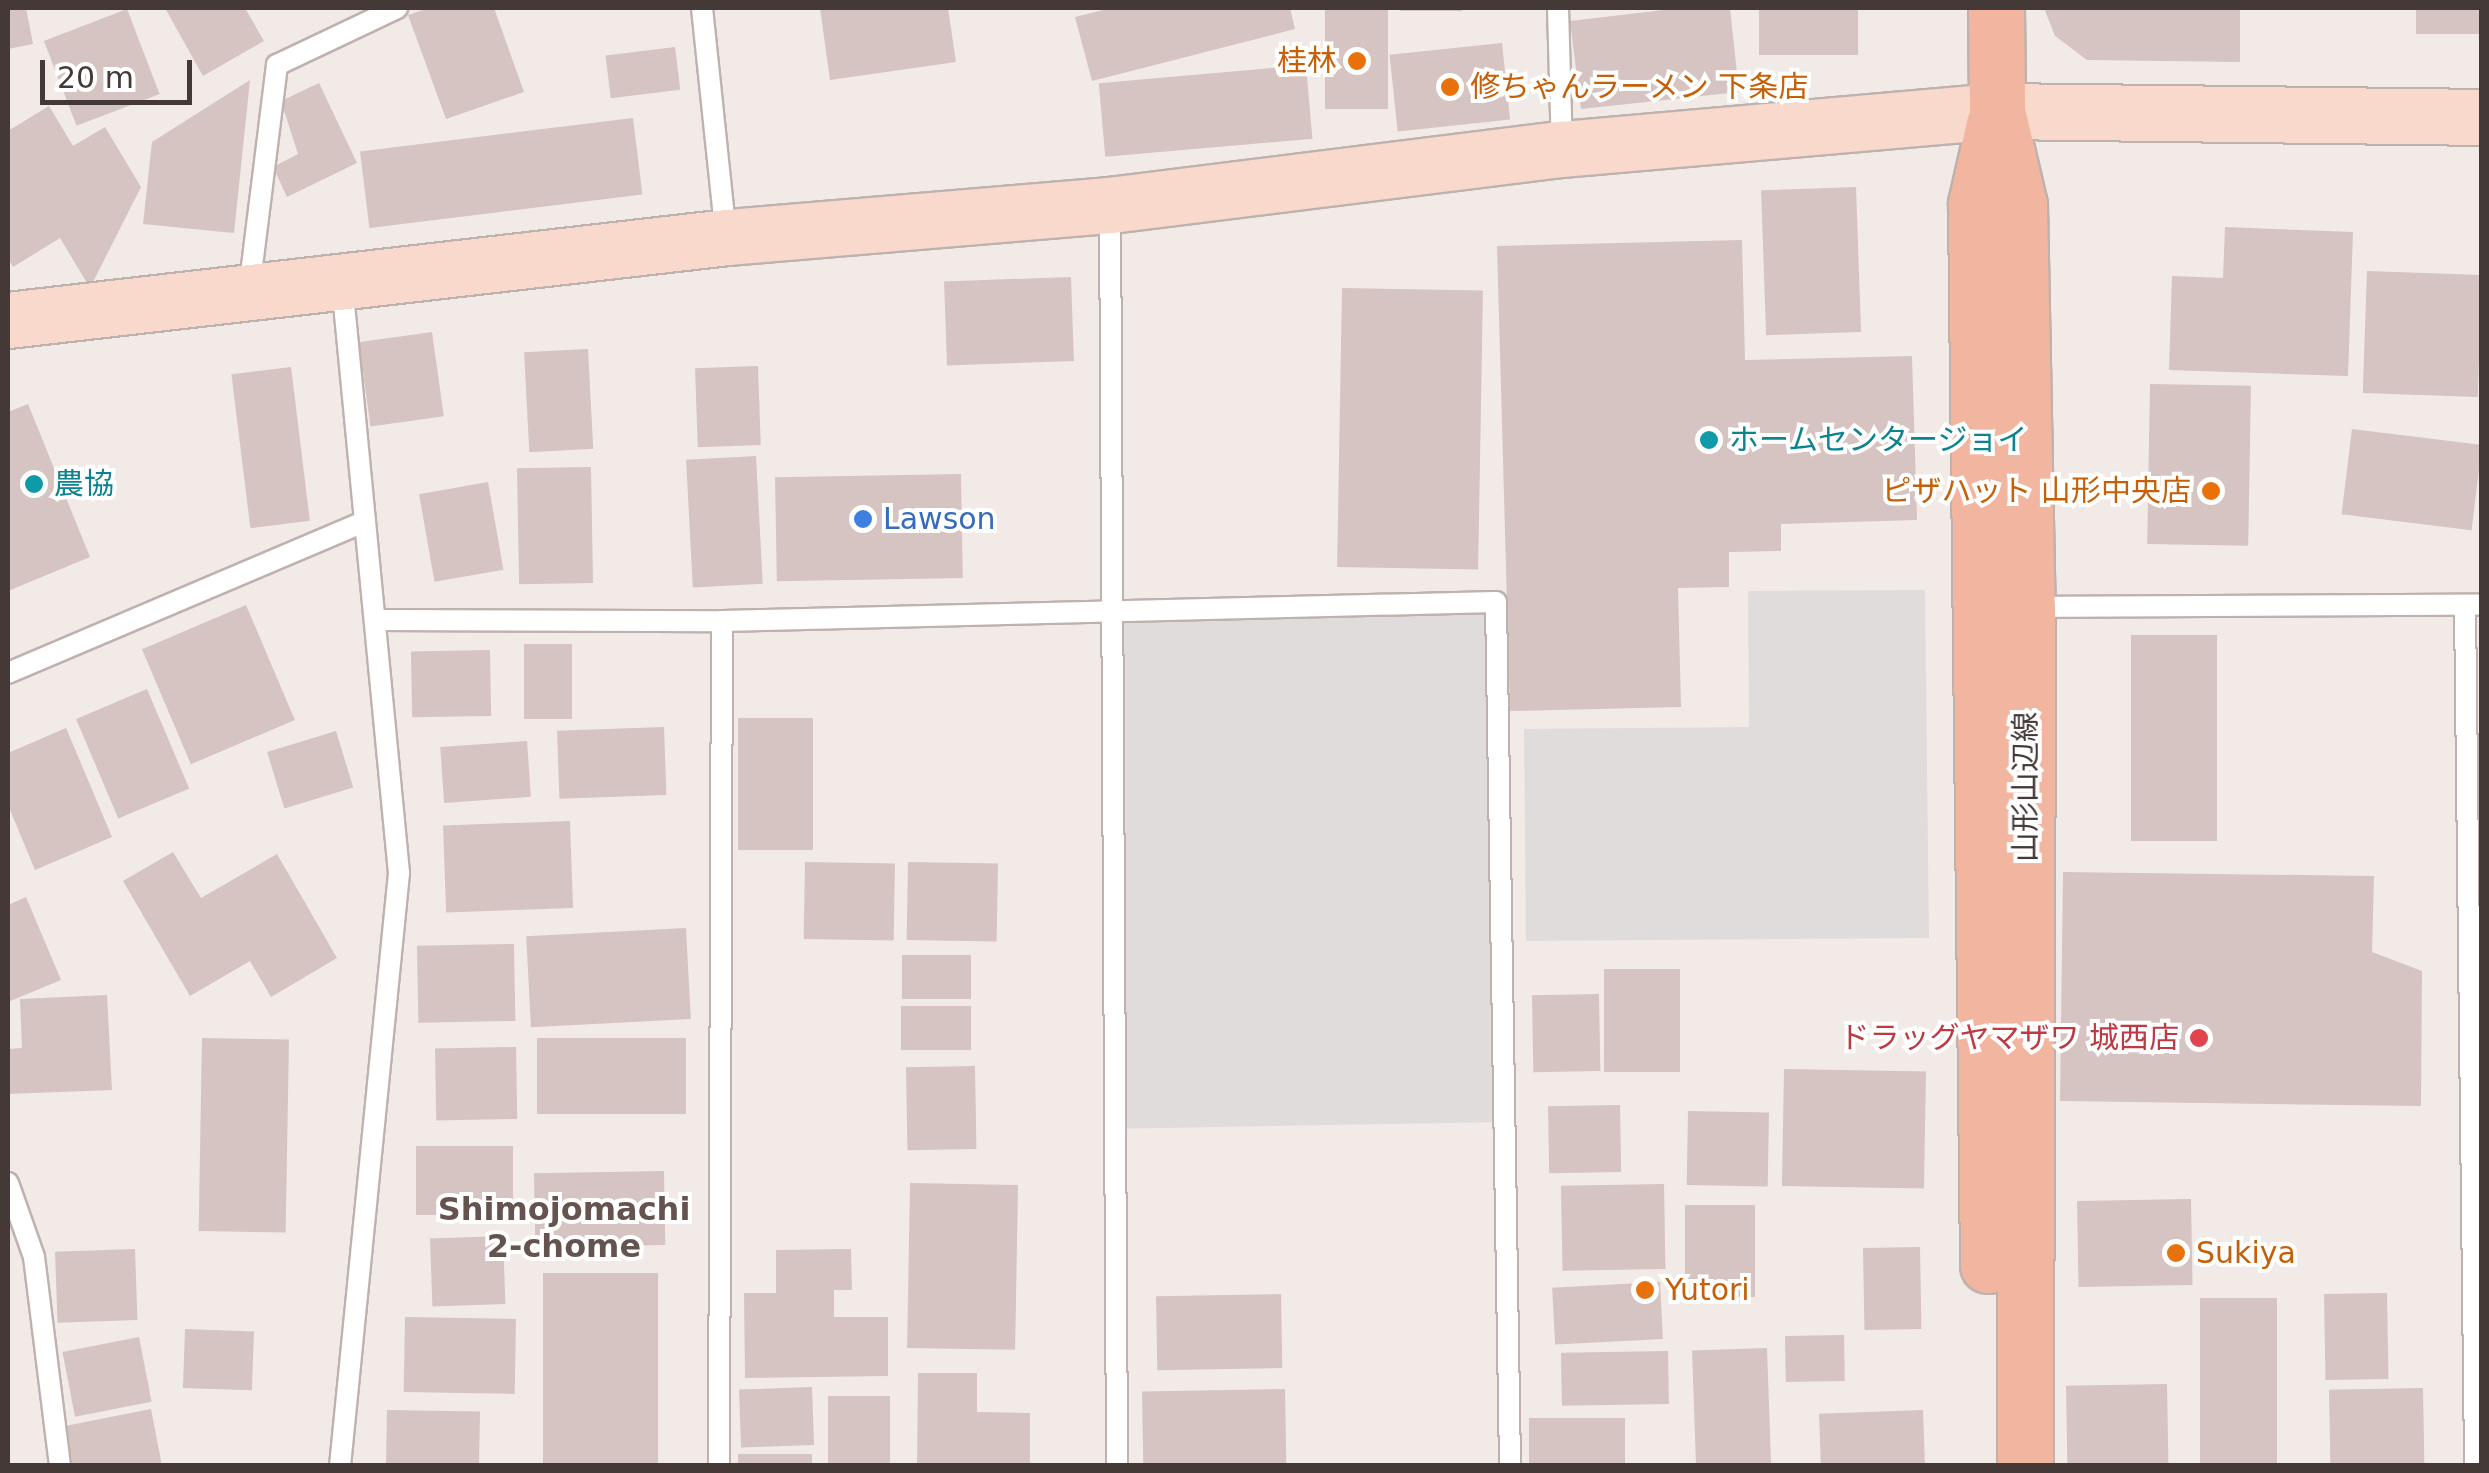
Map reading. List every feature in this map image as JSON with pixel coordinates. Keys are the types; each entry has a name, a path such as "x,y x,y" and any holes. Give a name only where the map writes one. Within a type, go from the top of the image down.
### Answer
{"main road":[{"name":"山形山辺線","path":"1996,8 1997,111 2019,205 2027,607 2025,1466"},
{"name":"山形山辺線","path":"1990,1466 1976,204 1997,111"}],"street":[{"path":"8,320 727,237 1110,204 1562,148 1997,111 2482,117"}],"lane":[{"path":"249,292 277,65 397,8"},
{"path":"702,8 727,237"},
{"path":"1558,8 1562,148"},
{"path":"1110,204 1118,1466"},
{"path":"340,1466 399,874 377,620 362,523 342,281"},
{"path":"8,674 362,523"},
{"path":"377,620 722,621 1496,602 1510,1466"},
{"path":"2027,607 2473,605 2475,1466"},
{"path":"719,1466 722,621"},
{"path":"8,1183 34,1257 60,1466"}],"shaded area":[{"path":"1925,590 1929,938 1526,941 1524,729 1749,727 1748,591"},
{"path":"1496,602 1505,1122 1120,1129 1111,609"}],"building":[{"path":"8,8 26,8 33,44 8,49"},
{"path":"165,8 245,8 264,41 203,76"},
{"path":"429,8 494,8 524,92 446,119 408,15"},
{"path":"820,8 948,8 956,62 830,80"},
{"path":"1111,8 1290,8 1295,29 1092,81 1075,17"},
{"path":"1325,8 1388,8 1388,109 1325,109"},
{"path":"1462,8 1462,11 1400,11"},
{"path":"1681,8 1730,8 1739,92 1581,109 1570,21"},
{"path":"1759,8 1858,8 1858,55 1759,55"},
{"path":"2044,8 2240,8 2240,62 2087,60 2055,36"},
{"path":"2416,8 2482,8 2482,34 2416,34"},
{"path":"127,9 160,94 77,126 44,41"},
{"name":"修ちゃんラーメン 下条店","path":"1502,43 1510,120 1398,131 1390,55"},
{"path":"675,47 680,90 611,98 606,56"},
{"path":"1306,65 1312,139 1105,157 1099,83"},
{"path":"250,80 234,233 143,224 152,142"},
{"path":"319,83 357,163 287,197 273,167 298,154 281,101"},
{"path":"49,106 73,146 105,127 141,187 90,288 60,238 13,267 8,257 8,131"},
{"path":"633,118 642,194 369,228 360,152"},
{"path":"1856,187 1861,332 1766,335 1761,190"},
{"path":"2225,227 2353,232 2348,376 2169,370 2172,276 2223,278"},
{"name":"ホームセンタージョイ","path":"1742,240 1745,360 1912,356 1917,520 1781,524 1781,551 1729,552 1729,587 1678,588 1681,707 1510,711 1497,246"},
{"path":"2367,271 2482,275 2478,397 2363,393"},
{"path":"1071,277 1074,361 947,365 944,281"},
{"path":"1342,288 1483,290 1478,569 1337,567"},
{"path":"432,332 444,416 371,426 359,342"},
{"path":"588,349 593,449 529,452 524,352"},
{"path":"758,366 761,445 698,447 695,368"},
{"path":"291,367 310,521 250,528 231,374"},
{"path":"2150,384 2251,386 2248,546 2147,544"},
{"name":"農協","path":"28,404 90,557 8,591 8,412"},
{"path":"2352,429 2482,445 2472,530 2342,514"},
{"path":"756,456 763,584 693,587 686,460"},
{"path":"591,467 593,583 519,584 517,468"},
{"path":"961,474 963,578 777,581 775,477"},
{"path":"488,482 503,570 435,582 419,494"},
{"path":"246,605 295,720 191,764 142,649"},
{"path":"2131,635 2217,635 2217,841 2131,841"},
{"path":"524,644 572,644 572,719 524,719"},
{"path":"490,650 491,716 412,717 411,651"},
{"path":"147,689 189,788 118,819 76,719"},
{"path":"738,718 813,718 813,850 738,850"},
{"path":"664,727 666,795 559,799 557,731"},
{"path":"66,728 112,837 35,870 8,805 8,753"},
{"path":"336,731 353,787 284,808 267,752"},
{"path":"527,741 531,797 444,803 440,747"},
{"path":"570,821 573,908 446,912 443,825"},
{"path":"173,852 201,898 277,854 337,958 271,997 250,961 190,996 123,881"},
{"path":"805,862 895,864 894,941 804,939"},
{"path":"908,862 998,864 997,942 907,940"},
{"path":"2063,872 2374,876 2372,952 2422,971 2421,1106 2060,1101"},
{"path":"26,897 61,980 8,1002 8,905"},
{"path":"686,928 691,1019 531,1027 526,936"},
{"path":"514,944 515,1021 418,1023 417,946"},
{"path":"902,955 971,955 971,999 902,999"},
{"path":"1604,969 1680,969 1680,1072 1604,1072"},
{"path":"1599,994 1600,1071 1533,1072 1532,995"},
{"path":"107,995 112,1090 8,1094 8,1049 22,1048 20,999"},
{"path":"901,1006 971,1006 971,1050 901,1050"},
{"path":"202,1038 289,1040 286,1232 199,1231"},
{"path":"537,1038 686,1038 686,1114 537,1114"},
{"path":"516,1047 517,1119 436,1120 435,1048"},
{"path":"975,1066 976,1149 907,1150 906,1067"},
{"path":"1784,1069 1926,1071 1924,1188 1782,1186"},
{"path":"1620,1105 1621,1172 1549,1173 1548,1106"},
{"path":"1688,1111 1769,1112 1768,1186 1687,1185"},
{"path":"416,1146 513,1146 513,1215 416,1215"},
{"path":"664,1171 665,1245 535,1247 534,1173"},
{"path":"910,1183 1018,1185 1015,1350 907,1348"},
{"path":"1664,1184 1665,1269 1562,1271 1561,1186"},
{"path":"2191,1199 2193,1285 2079,1287 2077,1201"},
{"path":"1685,1205 1755,1205 1755,1297 1685,1297"},
{"path":"503,1236 505,1304 432,1307 430,1239"},
{"path":"1920,1247 1921,1329 1864,1330 1863,1248"},
{"path":"135,1249 137,1320 58,1323 55,1252"},
{"path":"851,1249 852,1290 834,1290 834,1317 888,1317 888,1376 745,1378 744,1293 776,1293 776,1250"},
{"path":"543,1273 658,1273 658,1466 543,1466"},
{"path":"1660,1282 1663,1339 1555,1345 1552,1288"},
{"path":"2387,1293 2389,1379 2326,1380 2324,1294"},
{"path":"1281,1294 1282,1368 1157,1370 1156,1296"},
{"path":"2200,1298 2277,1298 2277,1466 2200,1466"},
{"path":"405,1317 516,1319 515,1394 404,1392"},
{"path":"185,1329 254,1331 252,1390 183,1388"},
{"path":"1844,1335 1845,1381 1786,1382 1785,1336"},
{"path":"139,1337 152,1402 75,1417 62,1352"},
{"path":"1767,1348 1771,1466 1696,1466 1692,1351"},
{"path":"1668,1351 1669,1404 1562,1406 1561,1353"},
{"path":"918,1373 977,1373 977,1412 1030,1413 1030,1466 917,1466"},
{"path":"2167,1384 2168,1466 2067,1466 2066,1386"},
{"path":"812,1387 814,1445 741,1448 739,1390"},
{"path":"2423,1388 2424,1466 2330,1466 2329,1390"},
{"path":"1285,1389 1286,1466 1143,1466 1142,1391"},
{"path":"828,1396 890,1396 890,1466 828,1466"},
{"path":"151,1409 162,1466 73,1466 65,1426"},
{"path":"387,1410 480,1412 479,1466 386,1466"},
{"path":"1923,1410 1925,1466 1821,1466 1819,1414"},
{"path":"1529,1418 1625,1418 1625,1466 1529,1466"},
{"path":"738,1454 812,1454 812,1466 738,1466"}],"place":[{"name":"桂林","path":"1357,61"},
{"name":"修ちゃんラーメン 下条店","path":"1450,87"},
{"name":"ホームセンタージョイ","path":"1709,440"},
{"name":"農協","path":"34,484"},
{"name":"ピザハット 山形中央店","path":"2211,491"},
{"name":"Lawson","path":"863,519"},
{"name":"ドラッグヤマザワ 城西店","path":"2199,1038"},
{"name":"Sukiya","path":"2176,1253"},
{"name":"Yutori","path":"1645,1290"}],"district":[{"name":"Shimojomachi 2-chome","path":"564,1228"}]}
